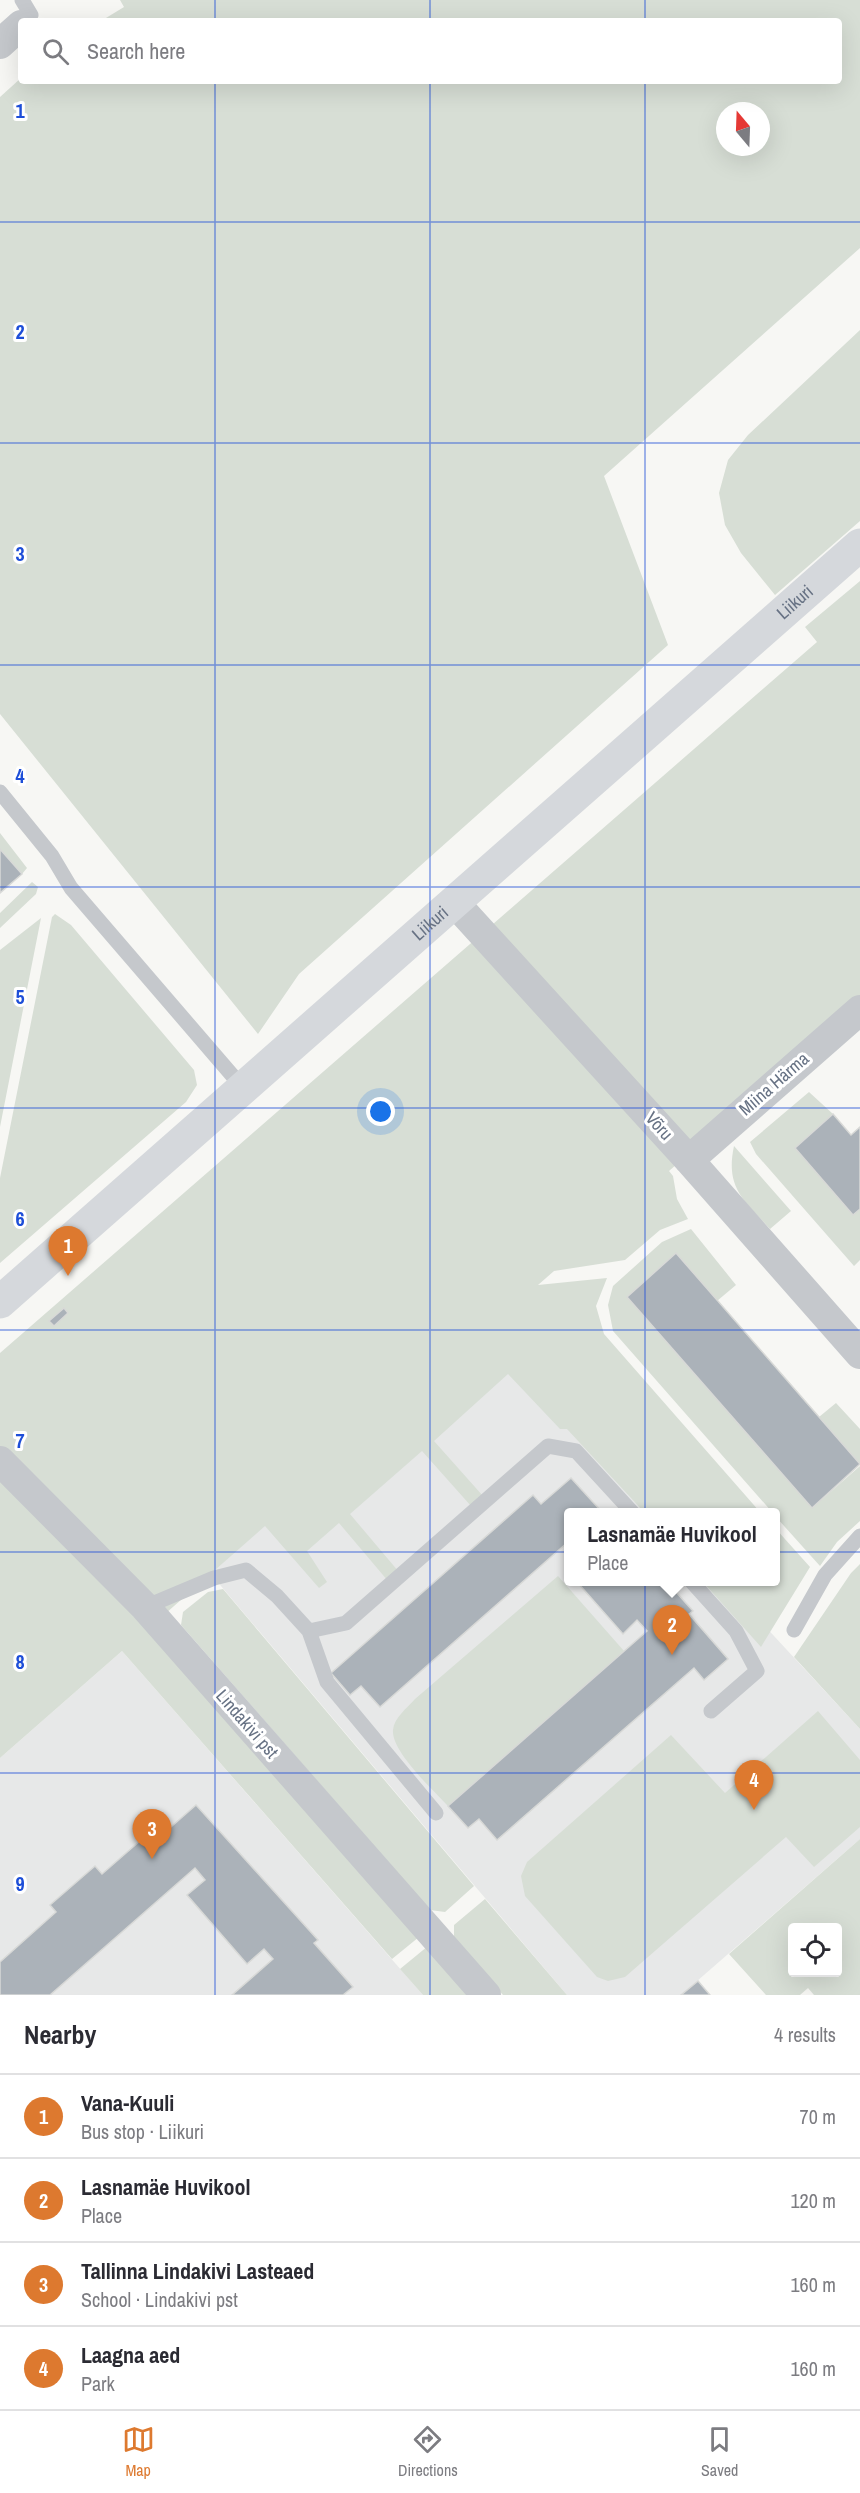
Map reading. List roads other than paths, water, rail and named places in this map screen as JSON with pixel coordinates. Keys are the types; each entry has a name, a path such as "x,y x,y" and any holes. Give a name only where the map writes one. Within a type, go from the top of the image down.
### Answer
{"street":[{"path":"0,44 18,23"},
{"name":"Liikuri","path":"0,1302 860,545"},
{"name":"Võru","path":"454,902 689,1160 860,1354"},
{"name":"Miina Härma","path":"689,1160 860,1010"},
{"name":"Lindakivi pst","path":"0,1461 145,1607 486,1995"}],"lane":[{"path":"0,792 52,856 71,888 244,1089"},
{"path":"309,1631 346,1623 548,1446 576,1451 628,1508"},
{"path":"794,1630 825,1575 860,1536"},
{"path":"145,1607 214,1578 246,1570 278,1596 309,1631 327,1682 436,1813"},
{"path":"696,1586 736,1632 757,1671 711,1711"}],"place":[{"name":"Vana-Kuuli","path":"68,1276"},
{"name":"Lasnamäe Huvikool","path":"672,1655"},
{"name":"Laagna aed","path":"754,1810"},
{"name":"Tallinna Lindakivi Lasteaed","path":"152,1859"}]}
